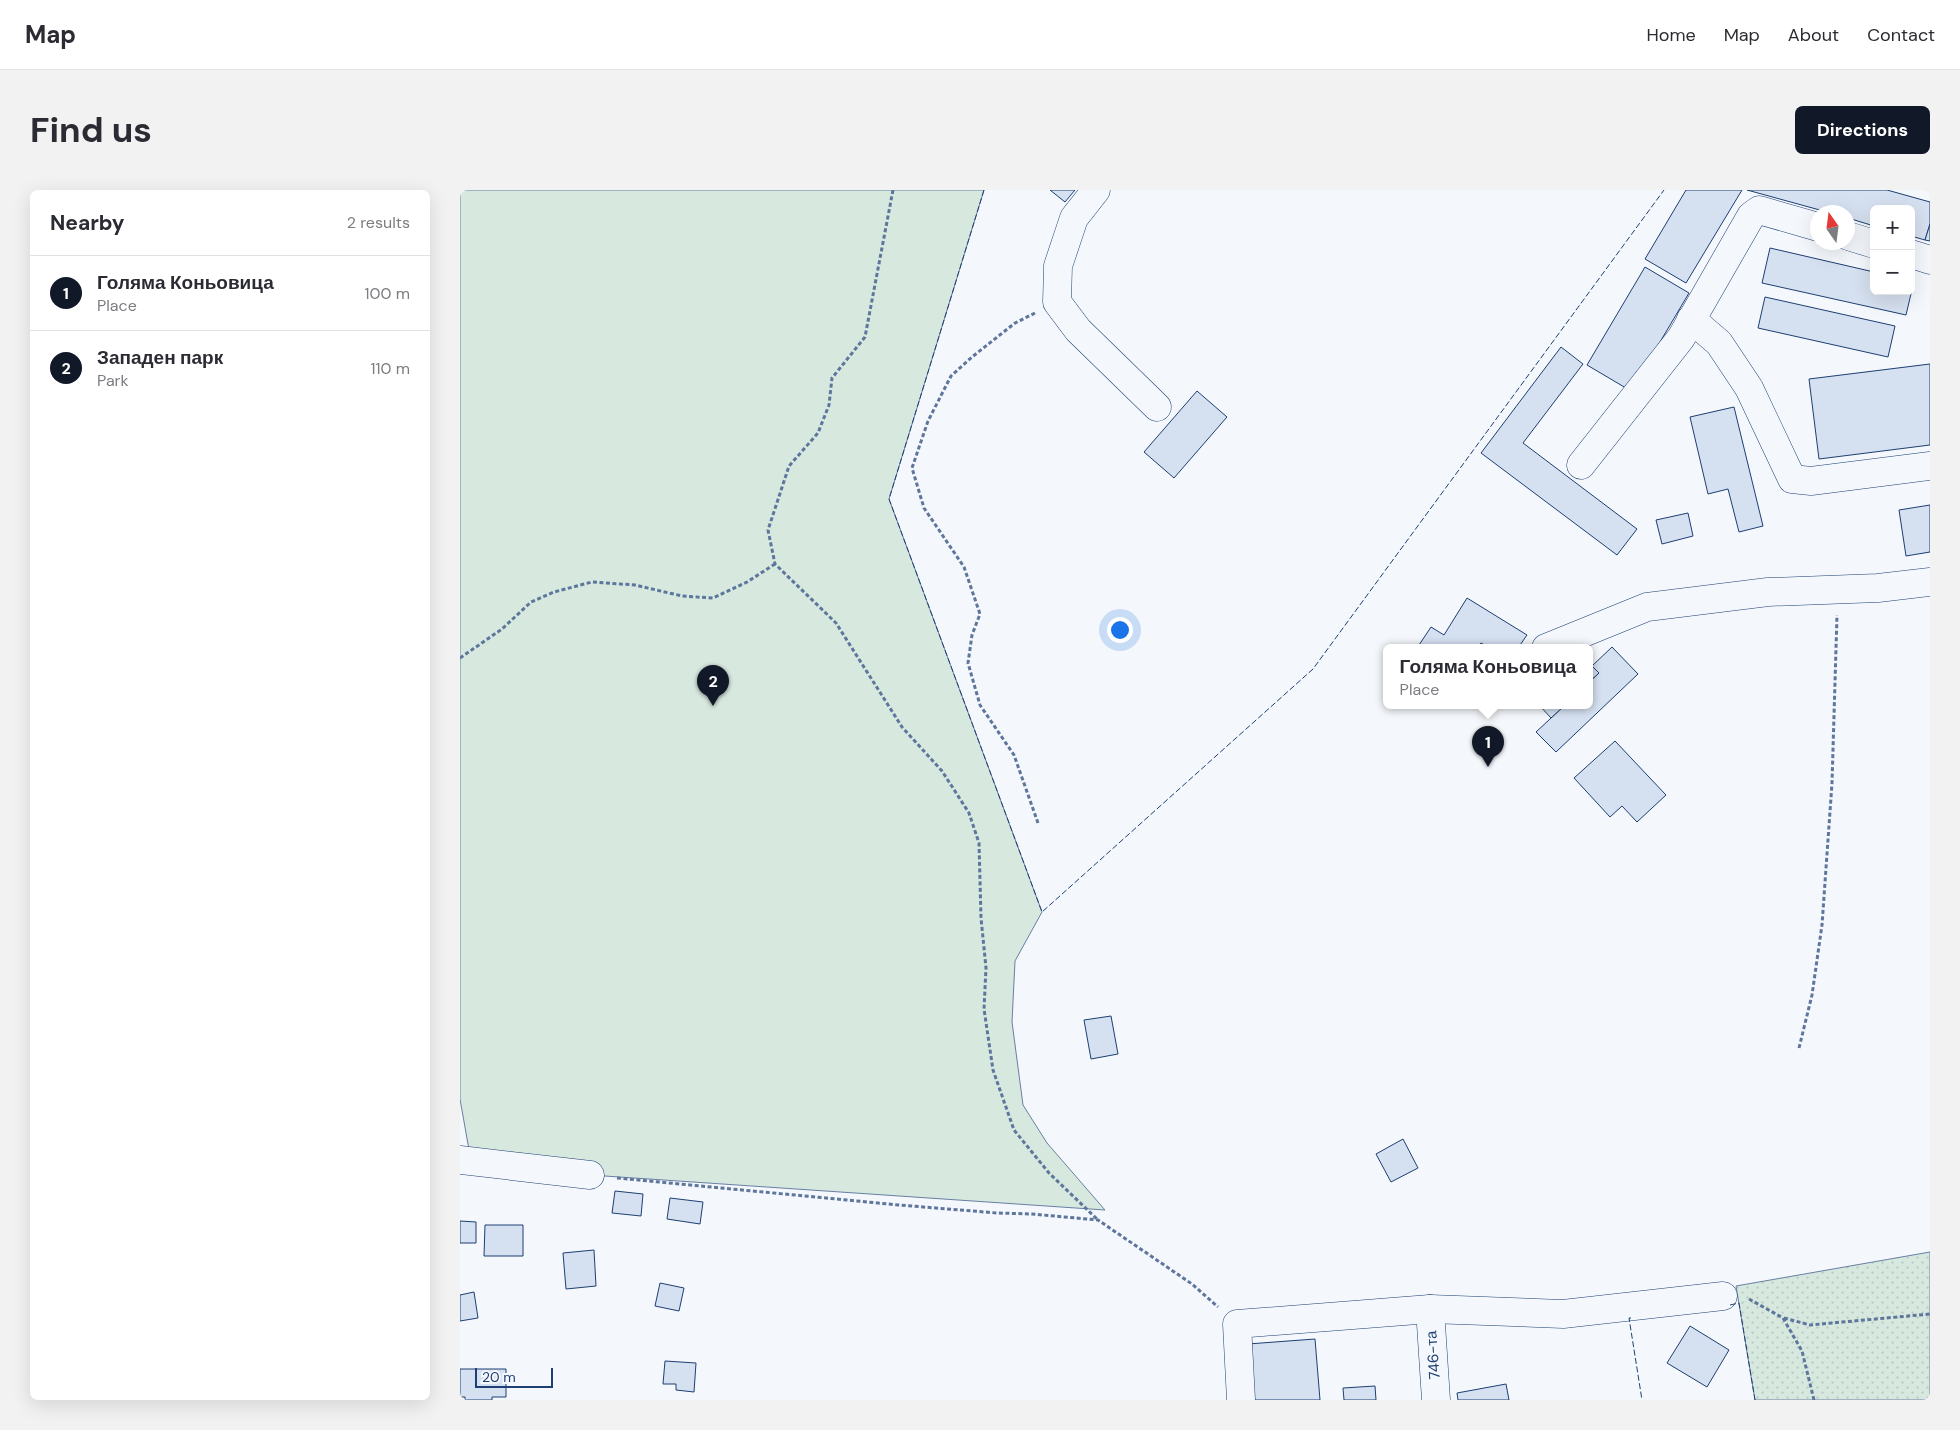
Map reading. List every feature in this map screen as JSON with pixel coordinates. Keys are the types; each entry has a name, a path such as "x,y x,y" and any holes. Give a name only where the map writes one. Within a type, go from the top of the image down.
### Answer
{"street":[{"path":"1096,190 1074,218 1058,266 1057,302 1078,330 1157,407"},
{"path":"1582,465 1680,338 1751,216 1759,210 1810,225"},
{"path":"1855,238 1870,243"},
{"path":"1915,255 1930,260"},
{"path":"1692,319 1719,343 1749,388 1792,479 1811,481 1930,466"},
{"path":"1556,644 1647,607 1768,592 1878,588 1930,582"},
{"path":"460,1160 590,1175"},
{"path":"1241,1400 1237,1324 1430,1309 1563,1314 1723,1296"},
{"name":"746-та","path":"1430,1309 1436,1400"}],"path":[{"path":"893,190 865,337 832,378 829,405 818,433 789,466 768,530 775,564 836,623 902,727 942,771 969,812 979,843 981,918 986,968 984,1009 993,1070 1014,1130 1049,1173 1098,1220 1192,1284 1237,1324"},
{"path":"1038,823 1014,755 980,705 968,662 972,635 980,614 964,567 924,508 912,468 928,422 951,376 1015,323 1057,302"},
{"path":"460,658 502,629 531,602 554,592 592,582 635,585 682,596 713,598 747,582 775,564"},
{"path":"1799,1048 1812,995 1822,925 1832,783 1837,590"},
{"path":"590,1175 842,1200 1098,1220"},
{"path":"1723,1296 1748,1299 1783,1318 1810,1325 1930,1314"},
{"path":"1783,1318 1802,1351 1814,1400"}],"shaded area":[{"path":"460,190 984,190 889,499 1042,912 1015,961 1012,1022 1023,1105 1047,1143 1105,1210 590,1175 471,1161 460,1099"},
{"path":"1930,1252 1930,1400 1755,1400 1736,1286"}],"building":[{"path":"1050,190 1075,190 1065,202"},
{"path":"1686,190 1742,190 1686,283 1645,259"},
{"path":"1747,190 1887,190 1930,202 1930,224 1925,240 1915,237 1915,205 1870,205 1870,225 1855,220 1855,205 1810,205 1810,207"},
{"path":"1930,224 1930,241 1925,240"},
{"path":"1770,248 1870,271 1870,295 1911,295 1906,315 1762,283"},
{"path":"1645,267 1689,293 1631,391 1587,365"},
{"path":"1765,297 1895,326 1888,357 1758,328"},
{"path":"1561,347 1583,364 1523,443 1637,529 1617,555 1481,453"},
{"path":"1930,364 1930,445 1819,459 1809,379"},
{"path":"1197,391 1227,417 1174,478 1144,452"},
{"path":"1734,407 1763,526 1739,532 1728,489 1708,494 1690,417"},
{"path":"1930,505 1930,552 1906,556 1899,510"},
{"path":"1688,513 1693,536 1662,544 1656,520"},
{"path":"1467,598 1527,635 1521,644 1420,644 1431,627 1444,635"},
{"path":"1612,647 1638,674 1556,752 1536,732 1561,709 1593,709 1593,678 1599,673 1593,665"},
{"path":"1593,667 1599,673 1593,678"},
{"path":"1543,709 1561,709 1551,718"},
{"path":"1615,741 1666,795 1637,822 1622,806 1610,817 1574,778"},
{"path":"1111,1016 1118,1054 1091,1059 1084,1020"},
{"path":"1403,1139 1418,1168 1391,1182 1376,1154"},
{"path":"615,1191 643,1194 641,1216 612,1213"},
{"path":"670,1198 703,1202 700,1224 667,1219"},
{"path":"460,1221 476,1222 476,1243 460,1243"},
{"path":"485,1225 523,1225 523,1256 484,1256"},
{"path":"594,1250 596,1286 566,1289 563,1253"},
{"path":"660,1283 684,1288 679,1311 655,1306"},
{"path":"474,1292 478,1318 460,1321 460,1295"},
{"path":"1690,1326 1729,1350 1707,1387 1667,1363"},
{"path":"1315,1339 1320,1400 1252,1400 1248,1344"},
{"path":"665,1361 696,1363 694,1392 676,1390 676,1384 663,1384"},
{"path":"460,1369 506,1369 506,1397 492,1397 492,1400 465,1400 465,1397 460,1397"},
{"path":"1506,1384 1509,1400 1458,1400 1457,1393"},
{"path":"1375,1386 1376,1400 1344,1400 1343,1388"}],"fence":[{"path":"984,190 889,499 1042,912 1313,669 1664,190"},
{"path":"1730,1305 1739,1303 1755,1400"},
{"path":"1631,1318 1629,1318 1642,1400"}],"place":[{"name":"Западен парк","path":"713,706"},
{"name":"Голяма Коньовица","path":"1488,767"}]}
